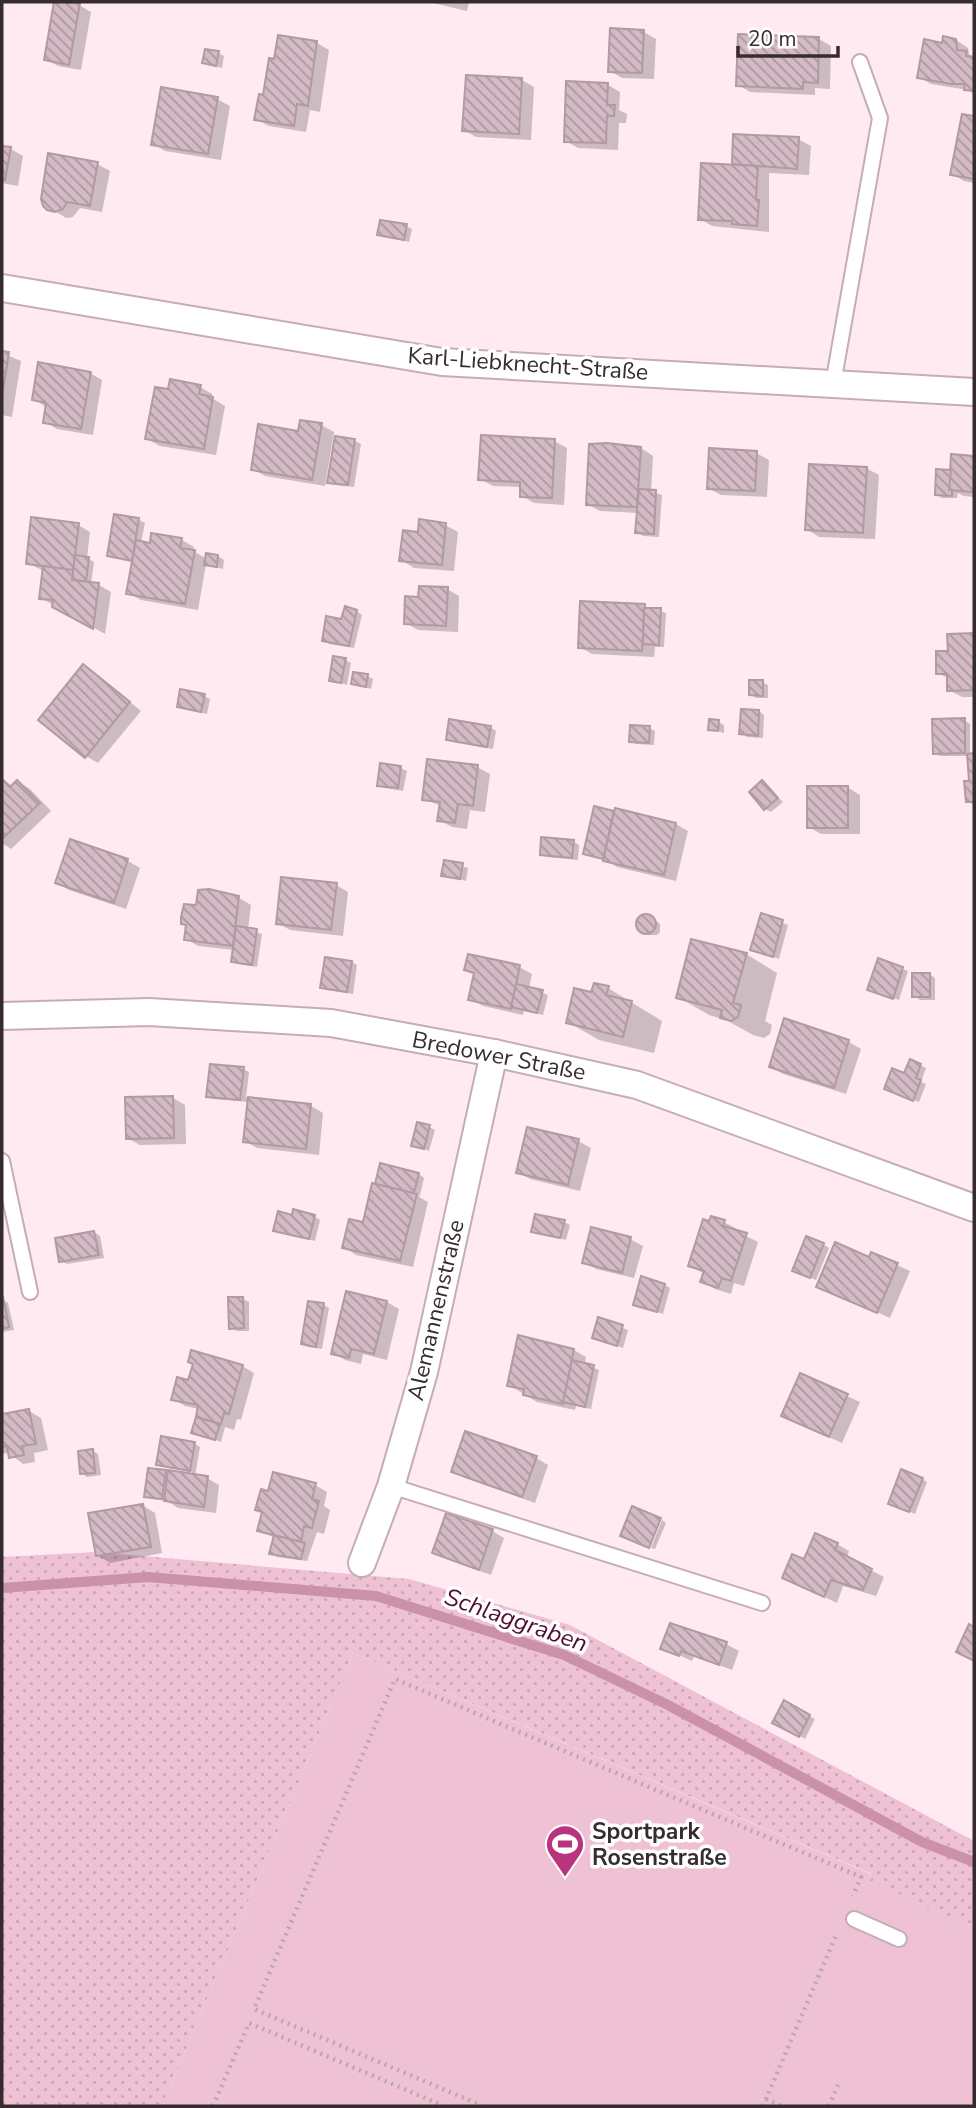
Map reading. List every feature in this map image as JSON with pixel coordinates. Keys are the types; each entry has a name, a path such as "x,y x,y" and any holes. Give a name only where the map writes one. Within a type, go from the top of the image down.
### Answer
{"street":[{"name":"Karl-Liebknecht-Straße","path":"2,288 442,362 974,392"},
{"name":"Bredower Straße","path":"2,1017 149,1012 331,1023 494,1053 637,1084 974,1208"},
{"name":"Alemannenstraße","path":"362,1563 391,1486 424,1372 494,1053"}],"lane":[{"path":"833,384 880,118 860,62"},
{"path":"2,1161 30,1292"},
{"path":"391,1486 762,1603"},
{"path":"854,1919 899,1939"}],"path":[{"path":"483,2106 254,2009 395,1679 861,1877 850,1902"},
{"path":"763,2106 840,1927"},
{"path":"213,2106 249,2023 444,2106"},
{"path":"828,2106 838,2085"},
{"path":"766,2099 782,2106"}],"shaded area":[{"path":"96,1552 409,1579 570,1625 974,1841 974,1928 882,1887 778,2097 872,1874 353,1653 162,2106 2,2106 2,1557"},
{"name":"Sportpark Rosenstraße","path":"353,1653 873,1875 870,1881 974,1928 974,2106 162,2106"}],"building":[{"path":"54,2 80,3 69,65 44,60"},
{"path":"610,28 644,30 642,73 608,72"},
{"path":"738,34 819,37 818,83 803,82 803,89 736,86"},
{"path":"278,35 317,41 308,106 297,104 294,126 254,120 259,94 263,95 269,58 274,59"},
{"path":"943,36 956,39 957,50 967,51 966,56 974,57 974,91 964,90 965,84 917,78 924,39 942,43"},
{"path":"205,49 219,51 216,66 202,63"},
{"path":"466,75 522,78 519,134 462,131"},
{"path":"566,81 608,83 607,105 615,105 614,116 607,116 606,143 564,142"},
{"path":"161,87 218,97 208,154 151,145"},
{"path":"962,114 974,116 974,179 950,175"},
{"path":"733,134 799,137 797,169 732,164"},
{"path":"2,146 11,147 5,180 2,179"},
{"path":"48,153 98,162 90,206 67,202 63,209 55,212 43,206 41,199"},
{"path":"701,163 758,166 757,226 732,224 732,221 698,220"},
{"path":"380,220 407,224 404,240 377,235"},
{"path":"2,351 9,352 2,396"},
{"path":"38,362 91,372 81,429 43,423 46,403 32,400"},
{"path":"170,379 201,385 199,394 213,397 204,449 145,439 155,387 168,389"},
{"path":"300,420 322,423 312,480 251,470 258,424 298,431"},
{"path":"481,435 555,439 552,498 520,497 520,482 478,480"},
{"path":"335,436 355,439 348,485 327,483"},
{"path":"589,444 641,447 637,507 586,505"},
{"path":"709,448 757,451 755,491 707,489"},
{"path":"951,454 974,456 974,492 949,490"},
{"path":"809,464 867,467 863,533 805,530"},
{"path":"936,469 951,470 949,490 952,490 952,496 935,495"},
{"path":"639,489 656,490 654,534 635,533"},
{"path":"114,514 139,518 132,561 107,556"},
{"path":"31,517 79,523 73,570 26,564"},
{"path":"419,519 446,523 442,565 399,561 403,530 418,532"},
{"path":"151,533 182,538 180,548 195,550 185,604 126,594 136,540 150,543"},
{"path":"206,553 218,555 217,567 204,565"},
{"path":"75,555 89,557 86,581 72,580"},
{"path":"43,566 73,570 72,580 99,583 93,629 52,607 53,600 39,599"},
{"path":"419,586 448,587 446,626 404,624 405,596 418,597"},
{"path":"580,601 645,604 642,651 578,648"},
{"path":"345,606 357,610 349,646 322,641 326,616 341,619"},
{"path":"644,608 661,608 659,645 643,644"},
{"path":"974,633 974,690 947,691 947,674 936,674 936,651 948,651 947,634"},
{"path":"333,656 346,658 341,683 329,681"},
{"path":"83,664 130,702 85,758 38,720"},
{"path":"353,672 368,674 366,687 351,684"},
{"path":"749,680 763,680 763,696 749,695"},
{"path":"180,689 205,694 201,712 177,707"},
{"path":"741,709 759,710 758,736 739,734"},
{"path":"965,718 965,753 933,754 932,719"},
{"path":"449,719 491,726 487,747 446,740"},
{"path":"709,719 719,720 718,731 708,730"},
{"path":"630,725 650,726 649,743 629,742"},
{"path":"974,753 974,802 966,802 964,781 969,781 967,754"},
{"path":"427,759 478,765 473,806 458,804 455,823 437,821 440,802 422,800"},
{"path":"380,763 401,766 398,788 377,786"},
{"path":"2,779 10,787 17,780 40,803 2,839"},
{"path":"762,780 778,798 764,810 749,792"},
{"path":"807,786 848,786 848,828 807,828"},
{"path":"594,806 614,811 603,859 583,854"},
{"path":"615,808 676,823 664,875 603,861"},
{"path":"541,837 574,840 572,858 540,855"},
{"path":"70,839 128,859 114,903 55,883"},
{"path":"444,860 463,863 460,879 441,876"},
{"path":"281,877 337,883 331,930 276,924"},
{"path":"209,889 239,896 233,946 184,940 186,925 181,924 181,917 184,904 196,905 198,890"},
{"path":"761,913 783,920 773,957 750,950"},
{"path":"646,914 653,917 656,924 653,931 646,934 639,931 636,924 639,917"},
{"path":"236,926 257,929 252,965 231,962"},
{"path":"691,939 747,953 733,1003 741,1005 738,1017 731,1021 720,1018 722,1010 676,998"},
{"path":"468,954 520,965 511,1009 468,1000 474,973 464,970"},
{"path":"325,957 352,961 347,992 320,988"},
{"path":"878,958 903,967 893,999 867,990"},
{"path":"912,973 930,973 930,997 912,997"},
{"path":"594,983 609,986 606,995 632,1001 623,1037 566,1023 574,988 591,992"},
{"path":"516,984 543,990 537,1013 511,1007"},
{"path":"784,1018 849,1040 834,1088 769,1067"},
{"path":"910,1059 921,1064 916,1078 921,1080 913,1101 884,1089 892,1068 904,1073"},
{"path":"210,1064 244,1067 240,1100 206,1097"},
{"path":"173,1096 174,1138 126,1139 125,1097"},
{"path":"248,1097 311,1104 306,1149 243,1142"},
{"path":"417,1122 430,1125 424,1149 411,1146"},
{"path":"527,1127 579,1139 568,1185 516,1173"},
{"path":"380,1163 419,1173 414,1193 375,1184"},
{"path":"372,1183 417,1194 400,1261 342,1248 349,1219 363,1222"},
{"path":"293,1209 315,1215 309,1239 273,1231 278,1211 292,1215"},
{"path":"535,1214 565,1220 560,1238 531,1232"},
{"path":"711,1216 725,1220 723,1226 747,1233 731,1281 722,1278 718,1288 700,1282 704,1271 688,1266 703,1219 709,1221"},
{"path":"591,1227 631,1237 622,1273 582,1263"},
{"path":"94,1231 99,1255 59,1262 55,1238"},
{"path":"806,1236 824,1243 810,1278 792,1271"},
{"path":"835,1242 869,1257 871,1252 898,1263 877,1313 816,1287"},
{"path":"641,1276 665,1284 657,1312 633,1305"},
{"path":"346,1291 387,1301 374,1354 351,1349 349,1358 331,1354"},
{"path":"228,1297 243,1297 244,1328 229,1329"},
{"path":"2,1298 9,1327 2,1329"},
{"path":"308,1301 324,1303 316,1347 301,1344"},
{"path":"598,1317 623,1325 617,1346 592,1338"},
{"path":"518,1335 574,1349 563,1404 523,1395 524,1389 507,1386"},
{"path":"191,1350 243,1365 229,1414 224,1413 221,1424 196,1417 198,1405 171,1400 177,1377 188,1380 193,1364 188,1362"},
{"path":"572,1360 594,1365 585,1407 563,1402"},
{"path":"800,1373 848,1394 829,1437 781,1416"},
{"path":"29,1409 36,1444 22,1446 24,1455 9,1458 7,1446 2,1447 2,1414"},
{"path":"196,1417 220,1424 215,1440 191,1433"},
{"path":"465,1431 537,1456 522,1497 451,1472"},
{"path":"161,1436 195,1442 190,1471 156,1465"},
{"path":"93,1449 95,1473 80,1474 78,1451"},
{"path":"148,1468 166,1470 162,1499 144,1497"},
{"path":"901,1469 923,1478 909,1512 888,1504"},
{"path":"168,1470 208,1476 204,1507 164,1501"},
{"path":"273,1472 316,1483 312,1499 319,1501 312,1528 304,1526 301,1542 257,1531 262,1512 255,1510 261,1489 268,1491"},
{"path":"143,1504 151,1547 96,1556 88,1513"},
{"path":"632,1506 661,1518 649,1548 620,1536"},
{"path":"446,1513 493,1529 479,1570 432,1553"},
{"path":"815,1533 838,1543 835,1550 872,1569 863,1590 831,1580 824,1597 782,1578 792,1554 804,1559"},
{"path":"274,1535 305,1543 301,1559 269,1554"},
{"path":"670,1623 727,1642 719,1665 681,1651 679,1656 660,1649"},
{"path":"969,1624 974,1627 974,1661 956,1652"},
{"path":"784,1700 810,1715 799,1737 772,1723"}],"waterway":[{"name":"Schlaggraben","path":"2,1588 148,1577 376,1596 564,1655 668,1705 922,1842 974,1862"}],"place":[{"name":"Sportpark Rosenstraße","path":"565,1878"}]}
